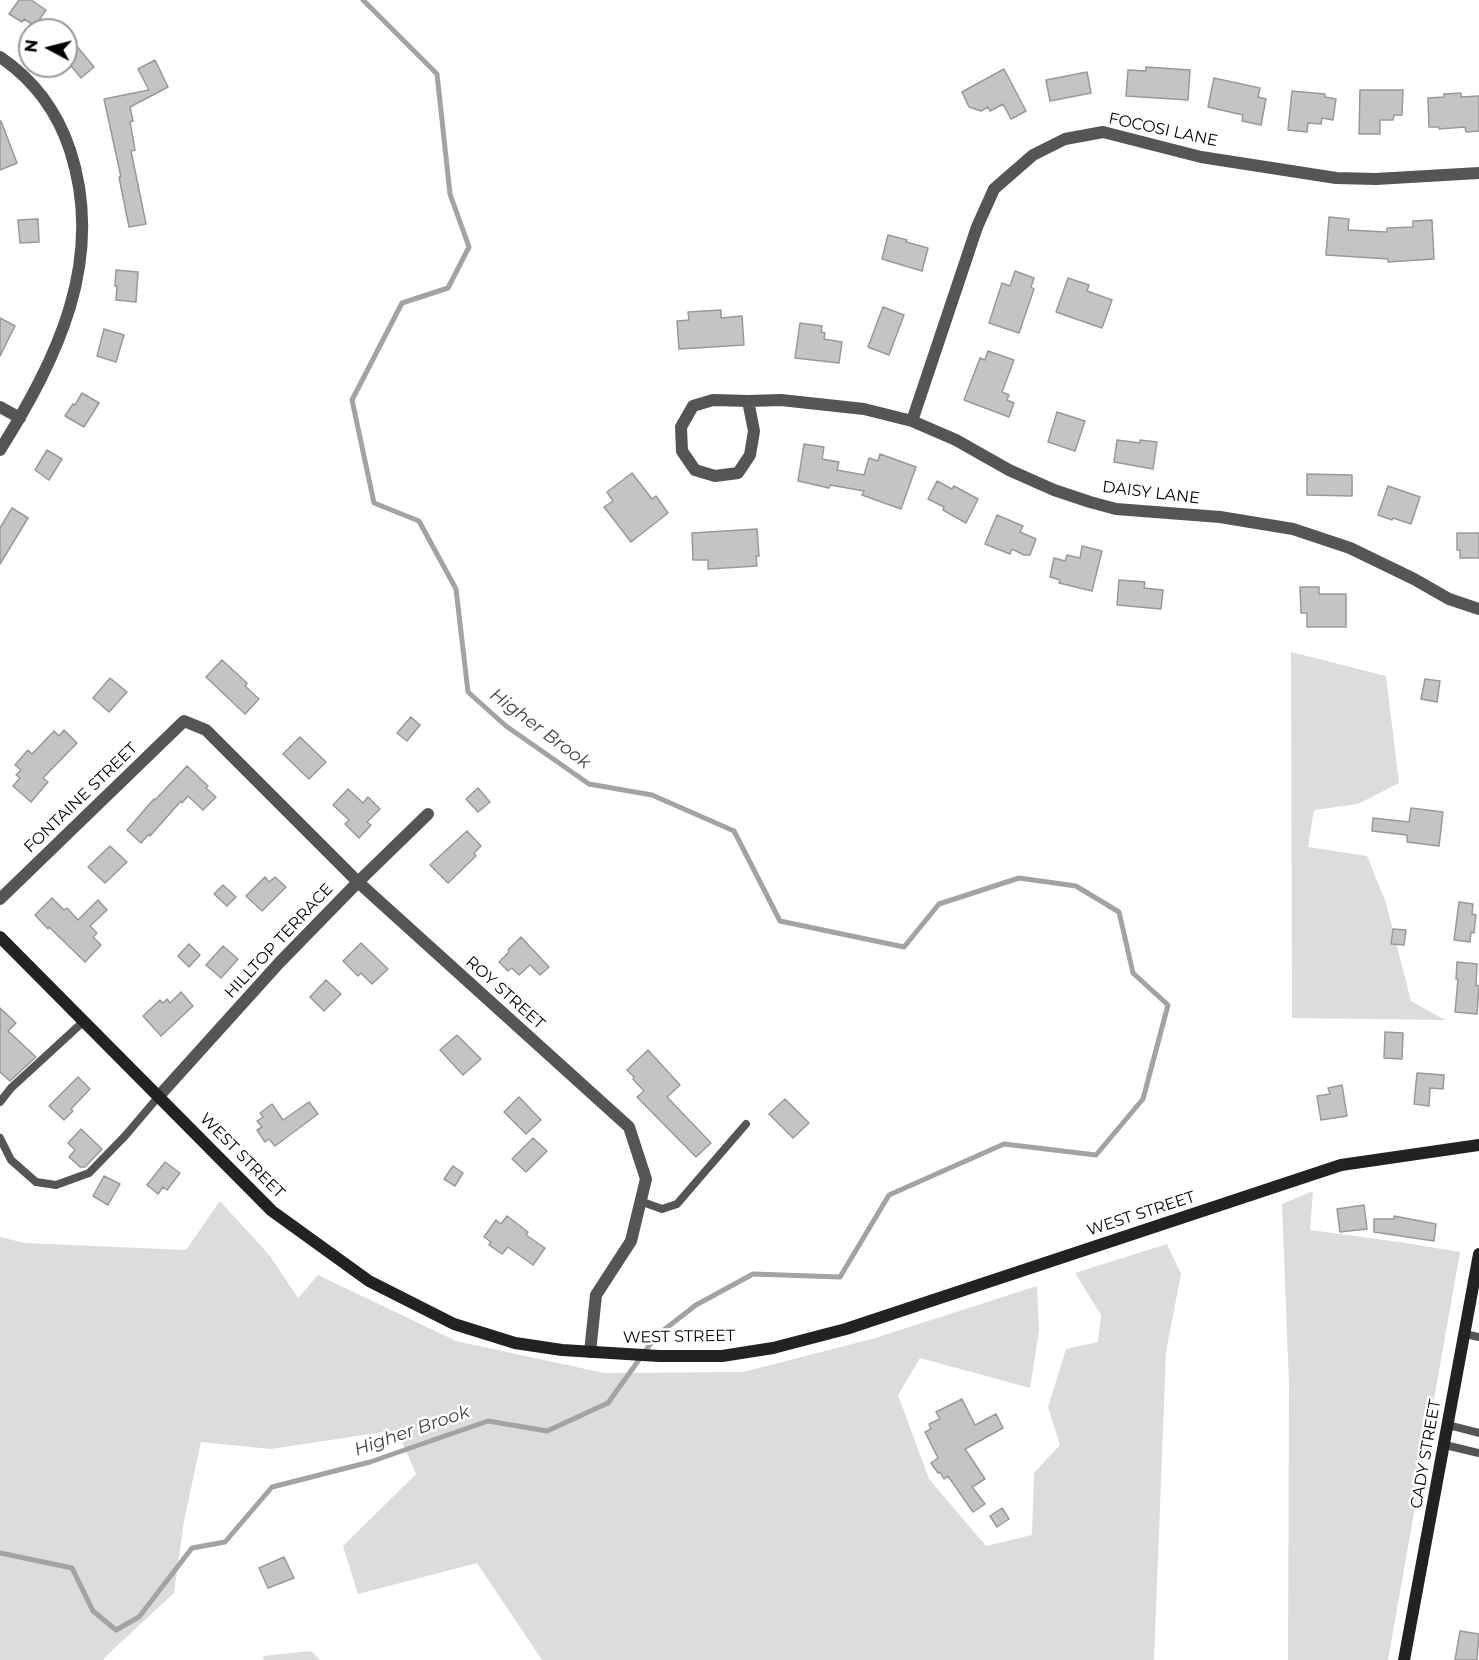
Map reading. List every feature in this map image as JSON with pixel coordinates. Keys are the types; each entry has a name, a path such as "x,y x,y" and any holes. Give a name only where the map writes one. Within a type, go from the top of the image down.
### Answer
{"main road":[{"name":"WEST STREET","path":"0,937 272,1211 369,1281 454,1324 515,1343 562,1350 629,1355 722,1356 773,1348 846,1329 1341,1165 1479,1145"},
{"name":"CADY STREET","path":"1404,1660 1477,1277 1479,1254"}],"street":[{"path":"0,57 33,84 53,111 73,160 81,196 82,215 80,266 71,304 40,383 0,450"},
{"name":"FOCOSI LANE","path":"912,422 977,227 994,189 1033,155 1065,139 1103,132 1201,157 1336,178 1376,179 1479,173"},
{"name":"DAISY LANE","path":"748,401 754,431 750,455 738,473 715,476 695,470 682,451 681,428 693,406 713,400 781,400 864,409 912,422 956,440 1018,474 1054,490 1116,509 1220,517 1293,529 1350,548 1449,599 1479,609"},
{"path":"0,406 20,418"},
{"name":"ROY STREET","path":"184,721 206,730 358,882 629,1127 646,1179 631,1241 596,1295 590,1352"},
{"name":"FONTAINE STREET","path":"0,899 184,721"},
{"name":"HILLTOP TERRACE","path":"159,1096 279,963 428,814"}],"lane":[{"path":"0,1102 84,1021"},
{"path":"0,1138 11,1160 36,1182 56,1185 89,1173 159,1096"},
{"path":"640,1201 662,1209 677,1204 746,1124"},
{"path":"1465,1334 1479,1337"},
{"path":"1448,1425 1479,1433"},
{"path":"1445,1445 1479,1452"}],"shaded area":[{"path":"1291,652 1386,676 1399,783 1358,804 1314,810 1308,847 1367,856 1386,903 1411,1001 1445,1020 1292,1018"},
{"path":"1313,1191 1310,1230 1460,1252 1388,1660 1288,1660 1289,1385 1282,1204"},
{"path":"220,1201 270,1256 298,1298 318,1275 456,1341 604,1373 743,1372 872,1339 1037,1286 1039,1331 1030,1388 920,1358 898,1395 929,1479 986,1546 1032,1535 1034,1473 1060,1445 1048,1407 1066,1349 1098,1342 1101,1315 1075,1273 1167,1244 1181,1274 1166,1352 1154,1660 542,1660 477,1563 358,1594 343,1546 416,1474 397,1430 271,1449 201,1442 184,1521 174,1593 104,1660 0,1660 0,1237 25,1243 186,1250"},
{"path":"311,1651 320,1660 264,1660 263,1656"}],"building":[{"path":"19,0 31,0 46,10 40,18 18,20 9,14"},
{"path":"78,48 94,67 81,78 78,74"},
{"path":"155,60 168,87 130,107 135,150 131,151 146,224 129,227 104,99 149,90 138,69"},
{"path":"1146,67 1190,70 1188,100 1126,96 1128,70 1146,71"},
{"path":"1004,69 1026,111 1011,119 1003,104 990,111 988,107 981,111 969,107 962,92"},
{"path":"1087,72 1091,93 1050,101 1046,80"},
{"path":"1214,78 1260,88 1258,97 1266,99 1261,125 1242,121 1243,115 1208,107"},
{"path":"1360,90 1403,90 1402,115 1394,115 1393,120 1380,120 1380,134 1359,134"},
{"path":"1292,91 1325,94 1325,97 1336,99 1333,120 1322,118 1321,124 1308,123 1307,132 1288,130"},
{"path":"1461,93 1461,97 1479,96 1479,131 1466,132 1465,127 1439,129 1439,127 1429,127 1428,98"},
{"path":"0,121 17,163 0,170"},
{"path":"1329,217 1349,219 1348,230 1387,232 1387,228 1413,227 1413,221 1432,220 1434,259 1388,262 1388,259 1326,255"},
{"path":"38,219 39,242 20,243 18,220"},
{"path":"888,235 928,248 922,271 882,259"},
{"path":"116,270 138,272 136,302 116,300"},
{"path":"1015,271 1034,278 1031,287 1034,289 1019,333 989,323 1002,283 1010,286"},
{"path":"1068,278 1089,285 1087,291 1112,300 1102,328 1056,312"},
{"path":"883,307 904,315 889,355 868,347"},
{"path":"721,310 721,318 742,316 744,345 679,349 677,321 689,320 688,312"},
{"path":"0,318 15,326 0,356"},
{"path":"800,323 822,326 821,332 825,333 824,339 842,342 839,363 795,358"},
{"path":"104,329 124,335 116,362 97,356"},
{"path":"988,351 1014,360 1002,392 1009,395 1007,400 1014,403 1009,417 964,400 980,358 985,360"},
{"path":"82,393 99,403 84,427 65,416"},
{"path":"1057,412 1085,421 1075,451 1048,442"},
{"path":"1117,440 1140,443 1140,440 1157,442 1153,469 1114,462"},
{"path":"804,444 824,447 822,459 839,462 837,470 864,475 869,458 878,461 880,454 916,467 901,509 862,495 864,491 830,485 829,488 798,481"},
{"path":"47,450 62,459 49,480 35,470"},
{"path":"632,473 652,499 656,496 668,513 631,542 604,507 613,501 607,492"},
{"path":"1307,474 1352,475 1352,496 1307,495"},
{"path":"937,481 952,489 954,486 978,499 966,523 928,499"},
{"path":"1388,486 1420,497 1411,524 1378,515"},
{"path":"12,508 28,518 0,564 0,528"},
{"path":"997,515 1023,526 1020,532 1036,539 1030,555 1024,555 1012,549 1010,554 985,544"},
{"path":"757,529 759,556 756,556 757,566 708,569 708,560 693,560 692,533"},
{"path":"1457,533 1479,533 1479,558 1460,558 1460,550 1457,550"},
{"path":"1082,546 1102,551 1092,591 1059,583 1060,580 1050,577 1054,558 1065,561 1067,555 1080,558"},
{"path":"1119,580 1145,582 1144,588 1163,590 1161,609 1117,605"},
{"path":"1300,587 1319,587 1319,594 1346,594 1346,627 1307,627 1307,613 1301,613"},
{"path":"222,660 247,683 245,686 259,699 245,714 206,677"},
{"path":"110,678 127,692 109,712 93,698"},
{"path":"1425,679 1440,681 1437,702 1421,699"},
{"path":"411,717 420,725 407,741 397,733"},
{"path":"64,730 77,743 43,778 48,782 31,802 13,786 20,778 16,775 21,770 15,765 28,750 32,754 54,731 59,736"},
{"path":"300,737 326,762 309,779 283,754"},
{"path":"187,766 216,797 203,810 188,796 141,843 127,830"},
{"path":"478,788 490,802 478,812 466,799"},
{"path":"348,789 363,803 368,797 380,809 367,822 371,825 359,838 345,824 349,820 333,805"},
{"path":"1411,808 1443,812 1439,846 1407,842 1407,835 1372,831 1373,818 1409,822"},
{"path":"467,831 481,846 474,853 476,856 448,883 430,865"},
{"path":"110,846 127,862 105,883 88,867"},
{"path":"265,877 269,882 275,877 286,887 262,911 246,896"},
{"path":"223,885 236,897 227,906 214,894"},
{"path":"52,898 64,910 67,908 78,920 98,900 107,910 90,926 97,933 93,937 101,945 85,962 35,915"},
{"path":"1459,902 1473,904 1472,914 1476,915 1474,933 1471,932 1470,942 1454,940"},
{"path":"1393,929 1406,930 1404,945 1391,944"},
{"path":"521,937 549,967 540,975 530,965 519,975 512,968 508,971 499,962"},
{"path":"361,943 388,969 372,984 361,973 358,976 343,961"},
{"path":"189,944 200,955 189,967 178,956"},
{"path":"223,946 238,959 221,978 206,965"},
{"path":"1457,962 1477,964 1476,985 1479,986 1477,1014 1455,1012"},
{"path":"326,980 341,994 324,1011 310,997"},
{"path":"181,992 193,1006 161,1036 143,1016 160,1000 163,1003 167,999 170,1003"},
{"path":"0,1008 16,1023 8,1031 36,1057 10,1081 0,1072"},
{"path":"1385,1032 1403,1033 1402,1059 1384,1058"},
{"path":"457,1035 481,1059 463,1075 440,1050"},
{"path":"648,1050 680,1085 667,1097 711,1143 696,1157 637,1097 644,1091 627,1070"},
{"path":"1417,1073 1444,1075 1443,1089 1430,1088 1429,1106 1414,1104"},
{"path":"78,1077 90,1089 64,1120 49,1106"},
{"path":"1342,1085 1347,1116 1321,1120 1317,1096 1330,1094 1328,1088"},
{"path":"519,1097 541,1120 526,1134 504,1112"},
{"path":"785,1099 809,1123 793,1138 769,1114"},
{"path":"309,1102 318,1114 275,1146 269,1139 265,1142 257,1130 262,1127 257,1121 263,1117 260,1113 272,1104 283,1120"},
{"path":"81,1129 102,1149 85,1167 80,1167 69,1157 75,1150 68,1143"},
{"path":"533,1138 547,1151 526,1172 512,1159"},
{"path":"165,1162 180,1173 167,1190 163,1187 158,1194 147,1185"},
{"path":"453,1166 463,1173 455,1186 444,1179"},
{"path":"104,1176 120,1184 108,1205 93,1196"},
{"path":"1364,1205 1367,1229 1340,1232 1337,1209"},
{"path":"507,1216 528,1232 526,1235 545,1248 533,1265 508,1247 502,1254 489,1245 491,1242 484,1237 496,1220 501,1224"},
{"path":"1394,1216 1436,1224 1434,1241 1374,1232 1374,1219 1394,1219"},
{"path":"962,1399 975,1425 996,1414 1003,1428 965,1449 985,1479 972,1487 985,1504 973,1512 948,1476 944,1479 931,1463 938,1458 925,1432 931,1429 929,1424 940,1419 936,1412"},
{"path":"1002,1508 1009,1519 997,1527 990,1516"},
{"path":"284,1557 294,1578 268,1588 259,1568"},
{"path":"1460,1631 1479,1634 1477,1660 1455,1660"}],"waterway":[{"name":"Higher Brook","path":"0,1553 72,1568 93,1611 116,1630 139,1617 192,1548 225,1542 272,1487 370,1462 488,1421 547,1431 608,1403 656,1336 696,1305 753,1274 840,1277 889,1195 1004,1144 1096,1155 1143,1099 1168,1005 1133,973 1119,912 1076,886 1019,878 939,904 904,947 780,921 734,831 652,795 589,784 506,726 468,692 456,589 419,521 374,503 352,400 402,303 448,288 469,247 450,194 437,74 363,0"}]}
